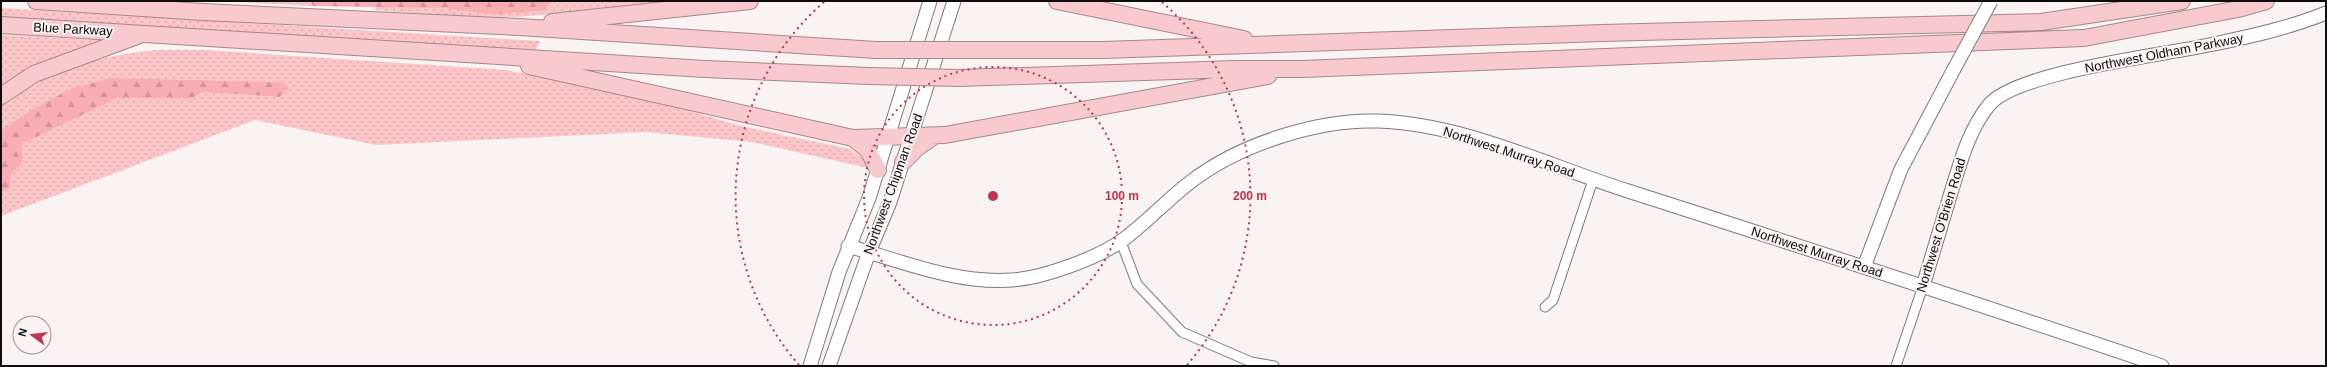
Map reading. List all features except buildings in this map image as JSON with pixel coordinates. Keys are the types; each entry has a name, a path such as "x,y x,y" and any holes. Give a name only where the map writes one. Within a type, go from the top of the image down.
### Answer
{"highway":[{"path":"36,1 203,12 519,27 876,50 1103,50 2041,22 2182,1"},
{"path":"175,1 203,12"},
{"path":"519,27 592,17 750,1"},
{"path":"1057,1 1204,32 1277,44"},
{"path":"468,54 869,76 960,78 1228,69 1302,69 2084,38 2238,9 2266,1"},
{"name":"Blue Parkway","path":"1,25 468,54"},
{"path":"1,96 34,74 145,33"},
{"path":"468,54 557,72 853,138 935,136 1208,88 1302,69"},
{"path":"903,162 917,148 935,136"},
{"path":"853,138 868,150 878,170"}],"street":[{"name":"Northwest Chipman Road","path":"810,366 848,246 870,198 887,137 930,1"},
{"name":"Northwest Chipman Road","path":"829,366 869,252 903,162 954,1"},
{"path":"1864,267 1900,169 1991,1"},
{"name":"Northwest Oldham Parkway","path":"2003,94 2012,88 2042,77 2216,44 2259,34 2326,13"},
{"name":"Northwest O'Brien Road","path":"1896,366 1923,286 1962,155 1974,126 1990,103 2003,94"},
{"name":"Northwest Murray Road","path":"848,246 950,275 984,280 1017,280 1075,265 1121,242 1193,180 1225,159 1276,138 1346,122 1378,121 1451,131 1593,180 1923,286 2162,366"},
{"path":"1545,307 1553,300 1593,180"},
{"path":"1121,242 1137,284 1182,332 1251,362 1274,366"}],"shaded area":[{"path":"230,1 309,1 313,6 235,2"},
{"path":"553,1 701,1 518,17 449,16 375,10 375,7 417,7 509,13 549,7"},
{"path":"1,8 540,41 536,50 1,18"},
{"path":"1,35 112,41 1,90"},
{"path":"156,50 207,50 506,70 642,97 741,126 850,149 861,157 868,168 752,142 646,132 376,145 255,120 1,216 1,192 11,188 10,176 22,163 22,144 118,98 190,99 203,92 279,97 290,88 283,82 111,78 28,112 1,130 1,104 37,83 56,74 94,61 135,52"}],"green space":[{"path":"309,1 553,1 543,11 493,14 441,8 313,6"},
{"path":"111,78 283,82 290,88 279,97 203,92 190,99 118,98 22,144 22,163 10,176 11,188 1,192 1,130 28,112 72,88"}]}
